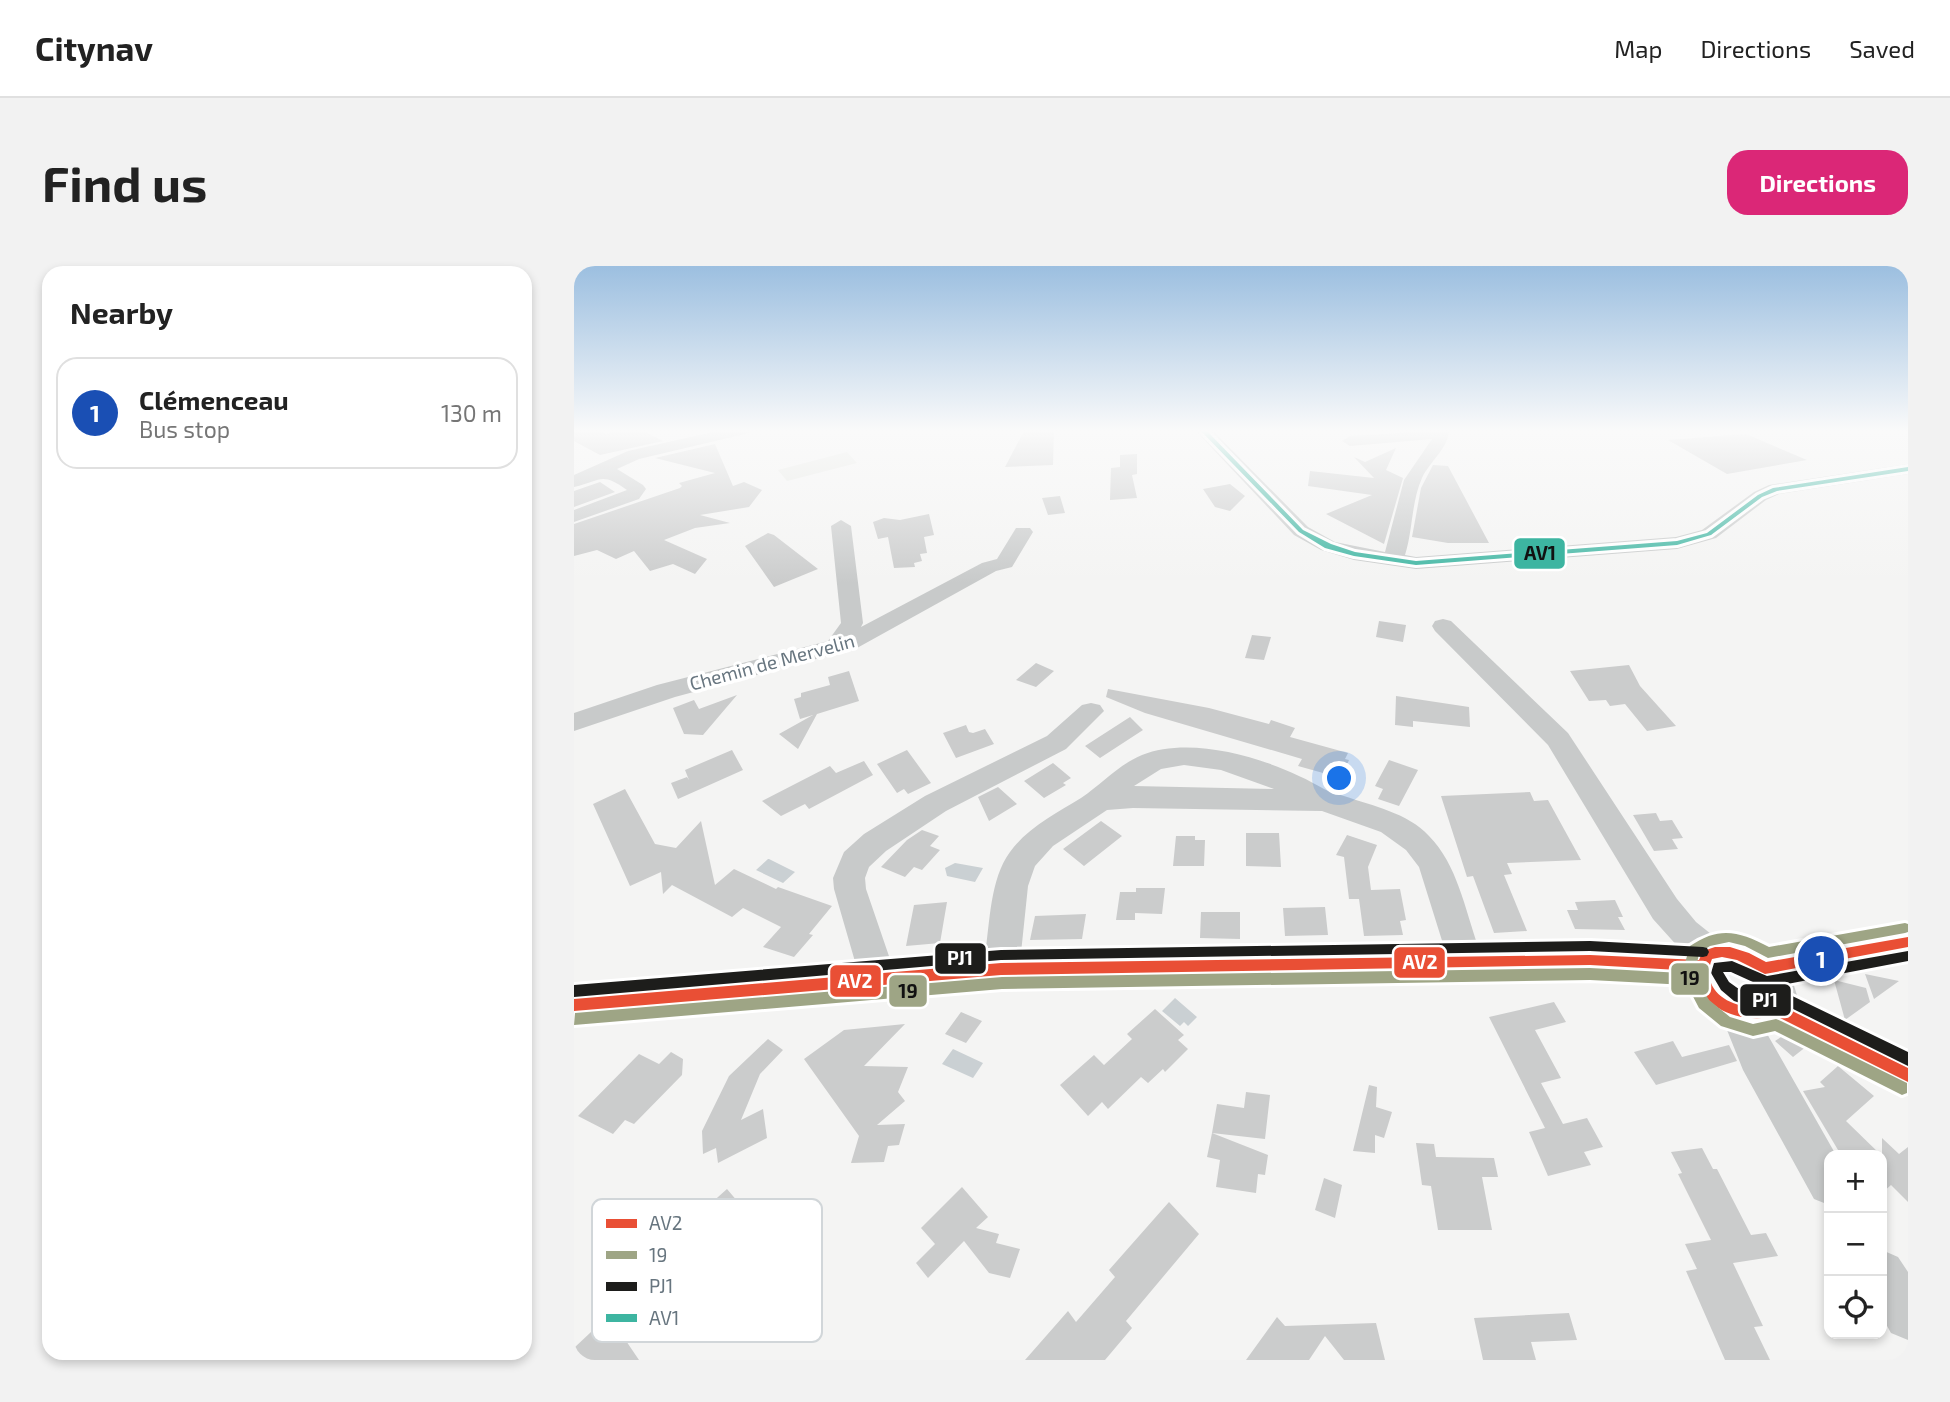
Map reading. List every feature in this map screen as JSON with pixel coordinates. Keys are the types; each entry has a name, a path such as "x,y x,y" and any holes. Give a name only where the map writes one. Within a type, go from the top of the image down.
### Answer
{"street":[{"path":"574,516 633,495 637,489 626,481"},
{"path":"1253,481 1301,531 1340,550 1393,561 1441,562 1677,543 1709,534 1760,496 1775,489 1828,481"},
{"path":"1393,561 1399,542 1402,510 1412,481"},
{"path":"836,647 852,623 841,527"},
{"name":"Chemin de Mervelin","path":"574,722 666,691 836,647 864,637 989,567 1005,563 1023,532"},
{"path":"1443,626 1558,739 1665,909 1706,960 1706,986 1715,997 1758,1011 1908,1075"},
{"path":"880,981 862,928 849,876 855,859 902,822 1054,745 1091,711"},
{"path":"1002,969 1012,886 1021,860 1042,838 1100,800 1124,776 1143,764 1171,755 1196,754 1289,782 1324,800 1392,824 1417,842 1433,862 1467,964"},
{"path":"1100,800 1172,797 1324,800"},
{"path":"1765,968 1908,942"},
{"path":"574,1005 1002,969 1706,960 1727,951 1737,953 1765,968 1780,990 1781,1001 1758,1011"},
{"path":"1758,1011 1758,1058 1824,1175"},
{"path":"1884,1276 1908,1316"}],"shaded area":[{"path":"768,859 795,872 783,883 756,870"},
{"path":"955,863 983,868 975,882 947,876 945,868"},
{"path":"1175,998 1197,1017 1188,1026 1184,1022 1180,1026 1162,1011"},
{"path":"953,1049 983,1063 973,1078 942,1064"}],"building":[{"path":"731,481 733,486 744,482 762,490 749,507 700,515 730,523 695,528 664,540 707,559 695,574 673,564 650,571 634,551 616,559 597,550 574,556 574,524 680,488 682,486 679,483"},
{"path":"1111,481 1133,481 1137,498 1110,500"},
{"path":"1309,481 1402,481 1384,544 1326,514 1372,495 1308,486"},
{"path":"1425,481 1456,481 1489,543 1448,543 1412,537"},
{"path":"600,482 615,492 574,507 574,491"},
{"path":"1230,484 1245,496 1230,511 1215,507 1203,489"},
{"path":"1060,496 1065,513 1048,515 1042,498"},
{"path":"929,514 934,535 924,537 927,553 920,554 922,561 914,563 915,567 894,568 888,537 878,539 873,522 884,518 900,520"},
{"path":"768,533 818,569 774,587 745,546"},
{"path":"1379,621 1406,625 1403,642 1376,637"},
{"path":"1252,635 1271,637 1264,660 1245,658"},
{"path":"1036,663 1054,671 1036,687 1016,680"},
{"path":"1629,665 1640,686 1676,726 1647,731 1625,704 1610,706 1606,700 1589,701 1570,671"},
{"path":"849,671 859,701 817,714 798,749 779,734 813,715 800,719 794,699 801,697 801,693 830,685 828,677"},
{"path":"1108,689 1209,708 1269,724 1271,720 1295,728 1290,737 1348,753 1345,759 1349,760 1341,778 1298,766 1302,759 1145,713 1106,697"},
{"path":"737,695 703,735 684,734 673,708 694,700 699,709"},
{"path":"1396,696 1469,707 1470,727 1413,721 1413,727 1395,725"},
{"path":"1130,717 1143,730 1100,758 1085,746"},
{"path":"966,725 969,732 973,733 985,729 994,744 956,758 943,733"},
{"path":"732,750 743,770 678,799 671,783 687,777 689,780 685,770"},
{"path":"907,750 931,783 908,794 904,789 897,793 877,764"},
{"path":"1389,760 1418,770 1399,806 1378,799 1383,789 1375,786"},
{"path":"864,761 873,775 809,809 805,804 781,816 762,801 830,766 836,773"},
{"path":"1053,763 1071,778 1063,783 1066,785 1044,798 1024,781"},
{"path":"998,787 1017,804 989,821 978,797"},
{"path":"625,789 655,844 676,848 701,821 715,885 734,869 776,889 778,887 832,906 794,957 763,947 781,927 743,908 732,917 672,885 663,894 661,872 630,886 593,804"},
{"path":"1530,792 1534,801 1548,800 1581,860 1507,863 1512,874 1504,875 1527,931 1494,933 1473,876 1467,877 1441,796"},
{"path":"1656,813 1660,821 1672,820 1683,838 1672,839 1678,849 1654,851 1633,815"},
{"path":"1101,821 1122,836 1084,866 1063,849"},
{"path":"922,830 939,836 930,846 940,850 922,870 914,867 905,877 881,867 907,840"},
{"path":"1246,833 1279,833 1281,867 1246,866"},
{"path":"1347,835 1377,845 1368,867 1371,890 1400,889 1406,920 1400,921 1403,935 1364,936 1359,899 1349,899 1344,857 1336,855"},
{"path":"1176,836 1195,836 1195,840 1205,840 1204,866 1173,866"},
{"path":"1136,888 1165,888 1162,914 1135,913 1135,920 1116,920 1120,892 1136,892"},
{"path":"1615,900 1623,917 1618,917 1625,930 1575,929 1567,910 1578,910 1575,902"},
{"path":"947,902 940,943 906,946 914,905"},
{"path":"1325,907 1328,935 1285,936 1283,908"},
{"path":"1201,912 1240,912 1240,939 1200,938"},
{"path":"1086,914 1082,939 1030,940 1035,916"},
{"path":"1865,974 1899,981 1874,999"},
{"path":"1834,980 1866,988 1870,1002 1845,1020"},
{"path":"1554,1002 1566,1022 1535,1030 1561,1078 1541,1083 1563,1124 1587,1118 1603,1147 1584,1152 1591,1165 1548,1176 1529,1132 1545,1128 1489,1017"},
{"path":"1155,1009 1184,1035 1178,1040 1188,1049 1165,1072 1163,1069 1148,1083 1141,1077 1108,1109 1102,1102 1088,1116 1060,1085 1094,1055 1104,1065 1132,1039 1127,1034"},
{"path":"961,1012 982,1021 966,1043 945,1034"},
{"path":"905,1024 864,1066 908,1067 898,1092 905,1101 877,1125 905,1124 899,1145 888,1146 884,1162 851,1163 859,1136 804,1059 844,1030"},
{"path":"1784,1035 1807,1046 1793,1057 1775,1041"},
{"path":"768,1039 783,1050 760,1074 741,1120 763,1109 767,1138 718,1163 716,1148 703,1154 702,1131 729,1076"},
{"path":"1673,1041 1682,1057 1729,1045 1737,1061 1656,1085 1634,1052"},
{"path":"671,1052 683,1059 682,1075 634,1124 625,1120 613,1134 578,1116 639,1054 659,1064"},
{"path":"1838,1066 1874,1096 1846,1121 1876,1150 1838,1150 1803,1091 1825,1087 1820,1082"},
{"path":"1369,1085 1377,1087 1376,1107 1392,1112 1384,1138 1375,1135 1375,1153 1353,1151"},
{"path":"1246,1092 1270,1095 1265,1139 1212,1133 1217,1104 1244,1108"},
{"path":"1212,1133 1268,1155 1265,1175 1258,1174 1256,1193 1216,1187 1220,1160 1207,1157"},
{"path":"1882,1138 1899,1154 1908,1147 1908,1202 1891,1185 1887,1189 1887,1150 1882,1150"},
{"path":"1416,1143 1434,1144 1436,1157 1494,1158 1498,1177 1482,1177 1492,1230 1438,1230 1431,1186 1422,1185"},
{"path":"1702,1148 1713,1169 1717,1169 1751,1235 1766,1233 1778,1256 1733,1263 1763,1326 1754,1327 1770,1360 1725,1360 1686,1271 1697,1269 1685,1244 1711,1240 1678,1174 1682,1173 1671,1152"},
{"path":"1324,1178 1342,1185 1335,1218 1315,1210"},
{"path":"962,1187 988,1217 976,1228 999,1234 996,1243 1020,1249 1010,1278 989,1273 964,1241 928,1278 916,1263 935,1244 921,1228"},
{"path":"727,1189 736,1199 716,1199"},
{"path":"1169,1202 1199,1234 1126,1321 1132,1328 1105,1360 1025,1360 1068,1311 1076,1322 1115,1277 1109,1270"},
{"path":"1569,1313 1577,1340 1531,1342 1536,1360 1483,1360 1474,1318"},
{"path":"1277,1317 1285,1326 1376,1323 1385,1360 1344,1360 1325,1336 1309,1360 1246,1360"},
{"path":"592,1331 592,1342 627,1342 639,1360 574,1360 574,1348"}],"transit line":[{"name":"AV1","path":"1253,481 1301,531 1328,546 1354,554 1416,563 1677,543 1709,534 1760,496 1775,489 1828,481"},
{"name":"19","path":"1902,1088 1776,1025 1753,1030 1726,1022 1704,1004 1688,975 1694,950 1707,941 1729,937 1748,942 1768,953 1905,928"},
{"name":"AV2","path":"1777,1010 1748,1013 1720,1002 1709,993 1703,982 1702,969 1707,955 1730,953 1765,968 1908,942"},
{"name":"PJ1","path":"574,991 1001,955 1590,946 1703,952"},
{"name":"PJ1","path":"1908,956 1766,982 1732,966 1718,967 1717,973 1725,986 1739,997 1755,1002 1782,997 1908,1059"},
{"name":"AV2","path":"574,1005 1001,969 1590,960 1702,966"},
{"name":"19","path":"575,1019 1002,983 1590,974 1701,980"},
{"name":"AV2","path":"1777,1010 1908,1075"}],"place":[{"name":"Clémenceau","path":"1821,959"}]}
